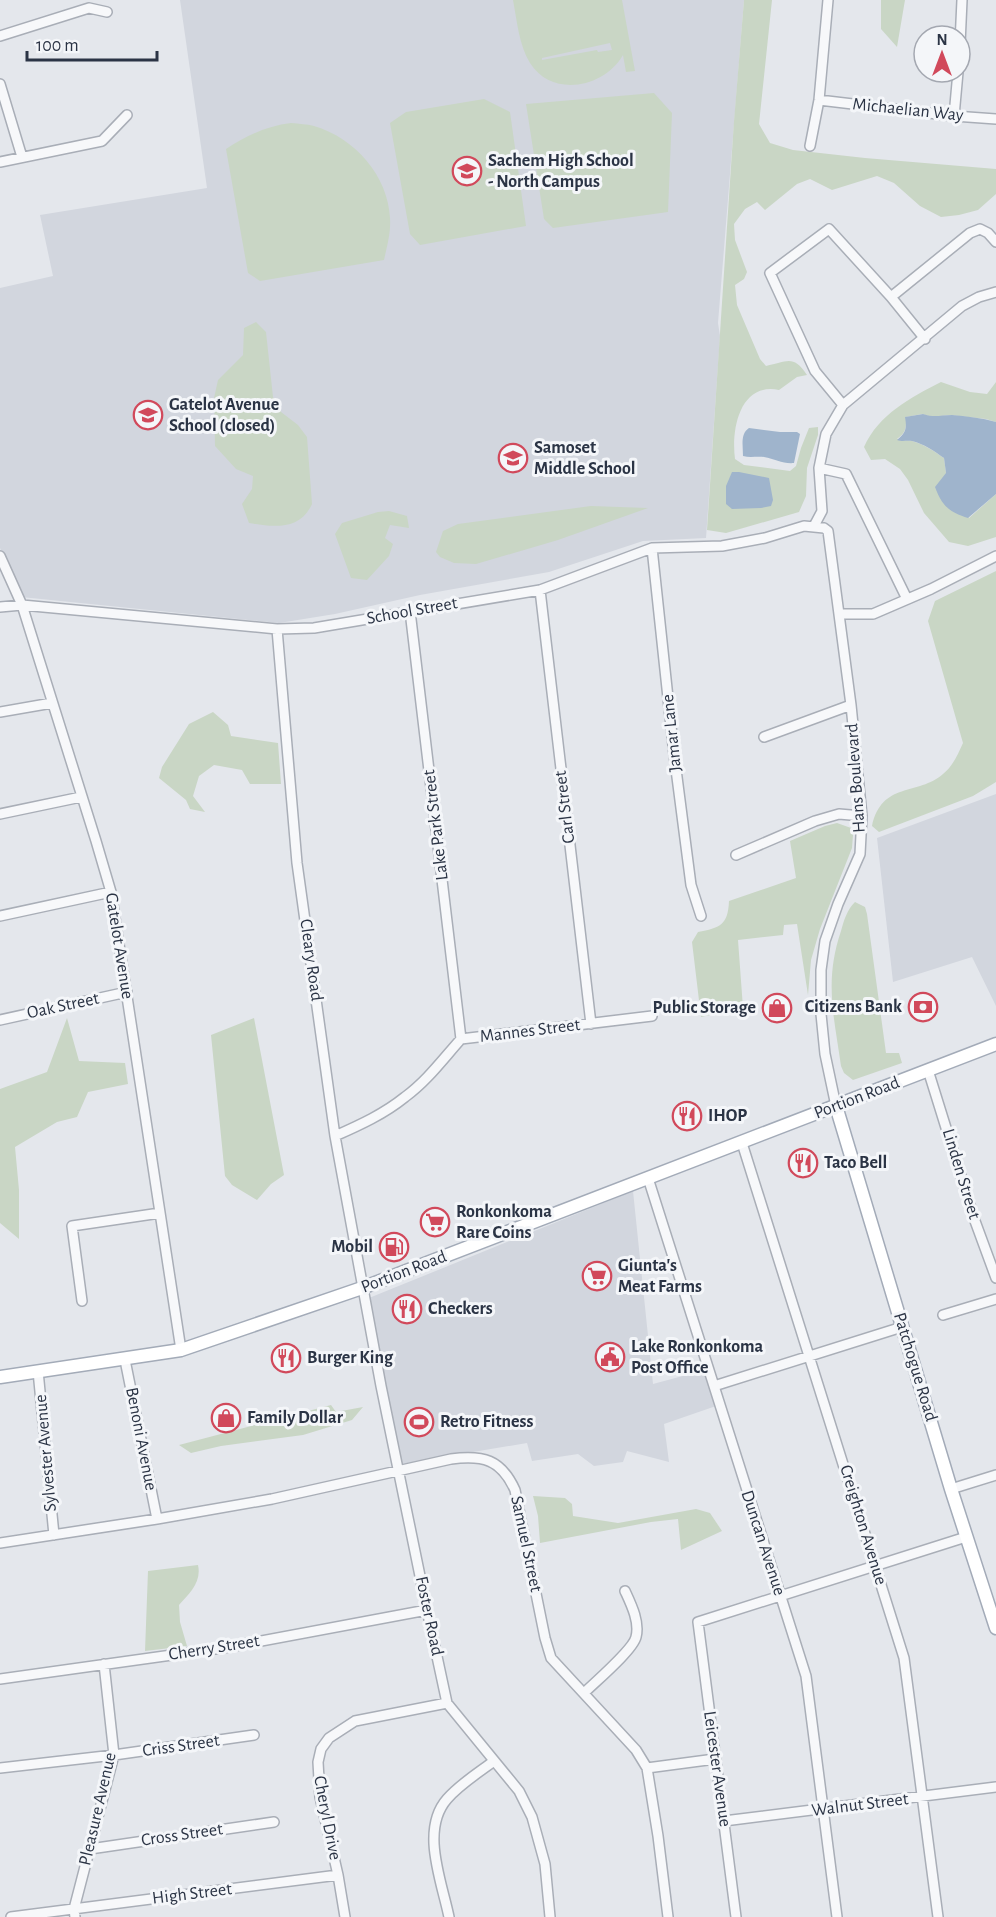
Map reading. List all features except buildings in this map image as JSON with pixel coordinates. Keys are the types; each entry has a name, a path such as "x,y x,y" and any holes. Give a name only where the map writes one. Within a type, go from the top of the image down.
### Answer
{"main road":[{"name":"Portion Road","path":"0,1377 181,1350 362,1288 996,1044"},
{"name":"Patchogue Road","path":"836,1106 951,1489 996,1628"}],"street":[{"path":"810,146 819,100 828,0"},
{"path":"961,24 962,0"},
{"path":"0,36 89,8 107,12"},
{"path":"0,84 22,157"},
{"path":"954,116 957,84"},
{"name":"Michaelian Way","path":"819,100 996,119"},
{"path":"0,162 102,141 127,115"},
{"path":"843,405 815,371 770,273 829,229 891,297 925,339"},
{"path":"891,297 970,233 980,229 988,233 996,242"},
{"path":"814,526 822,511 819,468 826,434 843,405 962,306 979,297 996,292"},
{"path":"819,468 846,474 907,599"},
{"name":"School Street","path":"0,607 22,605 277,628 314,628 540,590 652,548 722,546 765,538 804,526 814,526"},
{"name":"Hans Boulevard","path":"814,526 828,531 851,705 862,816 861,854 838,904 825,941 821,970 825,1054 836,1106"},
{"name":"Jamar Lane","path":"652,548 674,754 691,885 701,916"},
{"name":"Gatelot Avenue","path":"0,556 22,605 111,892 181,1350"},
{"path":"840,614 873,614 996,556"},
{"name":"Carl Street","path":"540,590 591,1024"},
{"name":"Lake Park Street","path":"410,611 461,1039"},
{"name":"Cleary Road","path":"277,628 297,863 335,1136 362,1288"},
{"path":"0,712 52,703"},
{"path":"764,737 851,705"},
{"path":"0,814 81,797"},
{"path":"735,855 815,820 839,814 862,816"},
{"path":"0,916 111,892"},
{"name":"Oak Street","path":"0,1020 127,992"},
{"name":"Mannes Street","path":"335,1136 370,1121 406,1097 461,1039 652,1016"},
{"name":"Linden Street","path":"928,1070 975,1221 996,1278"},
{"name":"Creighton Avenue","path":"742,1143 904,1658 938,1917"},
{"name":"Duncan Avenue","path":"648,1178 806,1676 837,1917"},
{"path":"82,1301 72,1226 160,1213"},
{"name":"Foster Road","path":"362,1288 447,1703 519,1791 532,1817 540,1840 550,1917"},
{"path":"943,1315 996,1299"},
{"path":"714,1386 902,1327"},
{"name":"Benoni Avenue","path":"125,1360 157,1519"},
{"name":"Sylvester Avenue","path":"38,1371 54,1534"},
{"name":"Samuel Street","path":"0,1543 272,1499 466,1457 489,1460 502,1469 512,1483 519,1502 545,1638 551,1658 636,1750 647,1768 668,1917"},
{"path":"951,1489 996,1475"},
{"path":"780,1597 966,1537"},
{"path":"584,1693 630,1648 636,1637 634,1612 625,1591"},
{"name":"Leicester Avenue","path":"736,1917 698,1622 780,1597"},
{"name":"Cherry Street","path":"0,1679 229,1647 427,1610"},
{"name":"Pleasure Avenue","path":"74,1913 114,1755 104,1664"},
{"name":"Cheryl Drive","path":"345,1917 319,1788 318,1762 321,1749 329,1738 355,1720 447,1703"},
{"name":"Criss Street","path":"0,1768 254,1735"},
{"path":"647,1768 715,1759"},
{"path":"449,1917 434,1847 434,1821 446,1800 459,1787 494,1761"},
{"name":"Walnut Street","path":"724,1821 996,1787"},
{"name":"Cross Street","path":"90,1849 274,1822"},
{"name":"High Street","path":"11,1917 74,1913 338,1875"}],"shaded area":[{"path":"180,0 744,0 718,323 720,336 706,538 643,541 549,572 279,623 21,597 0,548 0,288 53,276 40,215 207,188"},
{"path":"996,794 996,1006 972,957 893,982 877,838"},
{"path":"633,1191 653,1384 705,1370 716,1406 664,1424 669,1462 627,1451 623,1462 594,1466 578,1454 532,1461 527,1443 402,1464 369,1298"}],"green space":[{"path":"513,0 622,0 635,71 626,72 623,55 604,75 591,81 564,85 551,81 540,74 526,56","holes":["610,43 612,50 598,52 597,50 542,60 542,58"]},
{"path":"744,0 772,0 759,124 770,143 793,150 996,169 996,194 978,210 941,217 920,206 894,183 877,176 832,190 810,179 797,184 765,210 757,202 745,209 734,224 735,240 747,272 744,279 735,285 737,305 760,359 766,366 789,361 798,364 807,375 797,377 779,390 766,389 755,393 747,400 737,422 735,459 744,465 790,471 796,466 809,428 818,427 818,435 807,468 806,496 799,512 726,533 707,530"},
{"path":"881,0 905,0 897,47 881,29"},
{"path":"654,93 672,113 668,212 553,228 544,219 526,104"},
{"path":"484,99 510,112 526,226 420,245 410,234 390,123 406,112"},
{"path":"291,123 314,126 343,140 356,149 376,174 388,202 390,218 384,260 260,281 248,273 226,149 257,132"},
{"path":"256,322 266,332 273,397 281,412 298,425 307,437 312,504 300,519 285,525 267,526 249,523 242,504 252,489 253,476 236,469 215,446 214,398 218,380 243,355 244,328"},
{"path":"941,382 970,392 987,394 996,382 996,422 950,415 932,417 922,414 906,417 904,432 897,439 921,444 944,458 946,473 969,518 996,494 996,537 968,546 949,542 924,513 900,469 885,459 871,460 864,447 878,425 896,408"},
{"path":"591,506 648,508 558,540 476,564 454,563 440,557 436,552 443,531 458,524"},
{"path":"389,511 407,516 409,528 390,525 385,538 393,544 389,556 367,580 351,578 335,534 342,523"},
{"path":"996,571 996,782 973,796 879,832 872,826 884,802 902,791 933,781 943,774 952,764 963,743 928,621 935,601"},
{"path":"213,712 228,725 231,736 278,743 281,784 250,784 242,770 214,765 199,776 193,796 205,812 190,809 186,800 159,778 162,767 189,724"},
{"path":"837,823 851,828 852,848 820,929 811,960 808,995 797,924 784,925 783,935 738,940 743,1008 701,1017 692,942 698,932 717,927 725,920 729,901 796,878 790,841"},
{"path":"855,902 865,907 867,914 886,1053 899,1053 902,1063 853,1080 844,1073 841,1066 833,1014 832,983 836,949 842,927"},
{"path":"67,1018 79,1061 125,1063 128,1084 88,1092 77,1117 57,1122 15,1147 19,1190 19,1239 0,1223 0,1089 47,1072"},
{"path":"254,1018 284,1175 271,1184 257,1200 232,1185 225,1176 211,1035"},
{"path":"331,1405 336,1412 363,1407 352,1420 303,1435 221,1446 191,1453 179,1445"},
{"path":"533,1496 565,1498 572,1504 573,1516 618,1523 696,1509 710,1513 722,1531 681,1550 678,1519 540,1543 538,1516"},
{"path":"198,1565 196,1582 179,1605 180,1622 187,1646 145,1651 148,1571"}],"water":[{"path":"923,414 963,416 996,422 996,494 968,518 947,507 940,499 935,487 946,473 944,458 916,442 897,440 905,430 905,417"},
{"path":"749,428 800,434 794,463 764,457 743,456 743,437"},
{"path":"732,472 769,478 773,500 771,506 732,509 726,504 726,486"}],"place":[{"name":"Sachem High School - North Campus","path":"467,171"},
{"name":"Gatelot Avenue School (closed)","path":"148,415"},
{"name":"Samoset Middle School","path":"513,458"},
{"name":"Citizens Bank","path":"923,1007"},
{"name":"Public Storage","path":"777,1008"},
{"name":"IHOP","path":"687,1116"},
{"name":"Taco Bell","path":"803,1163"},
{"name":"Ronkonkoma Rare Coins","path":"435,1222"},
{"name":"Mobil","path":"394,1247"},
{"name":"Giunta's Meat Farms","path":"597,1276"},
{"name":"Checkers","path":"407,1309"},
{"name":"Lake Ronkonkoma Post Office","path":"610,1357"},
{"name":"Burger King","path":"286,1358"},
{"name":"Family Dollar","path":"226,1418"},
{"name":"Retro Fitness","path":"419,1422"}]}
